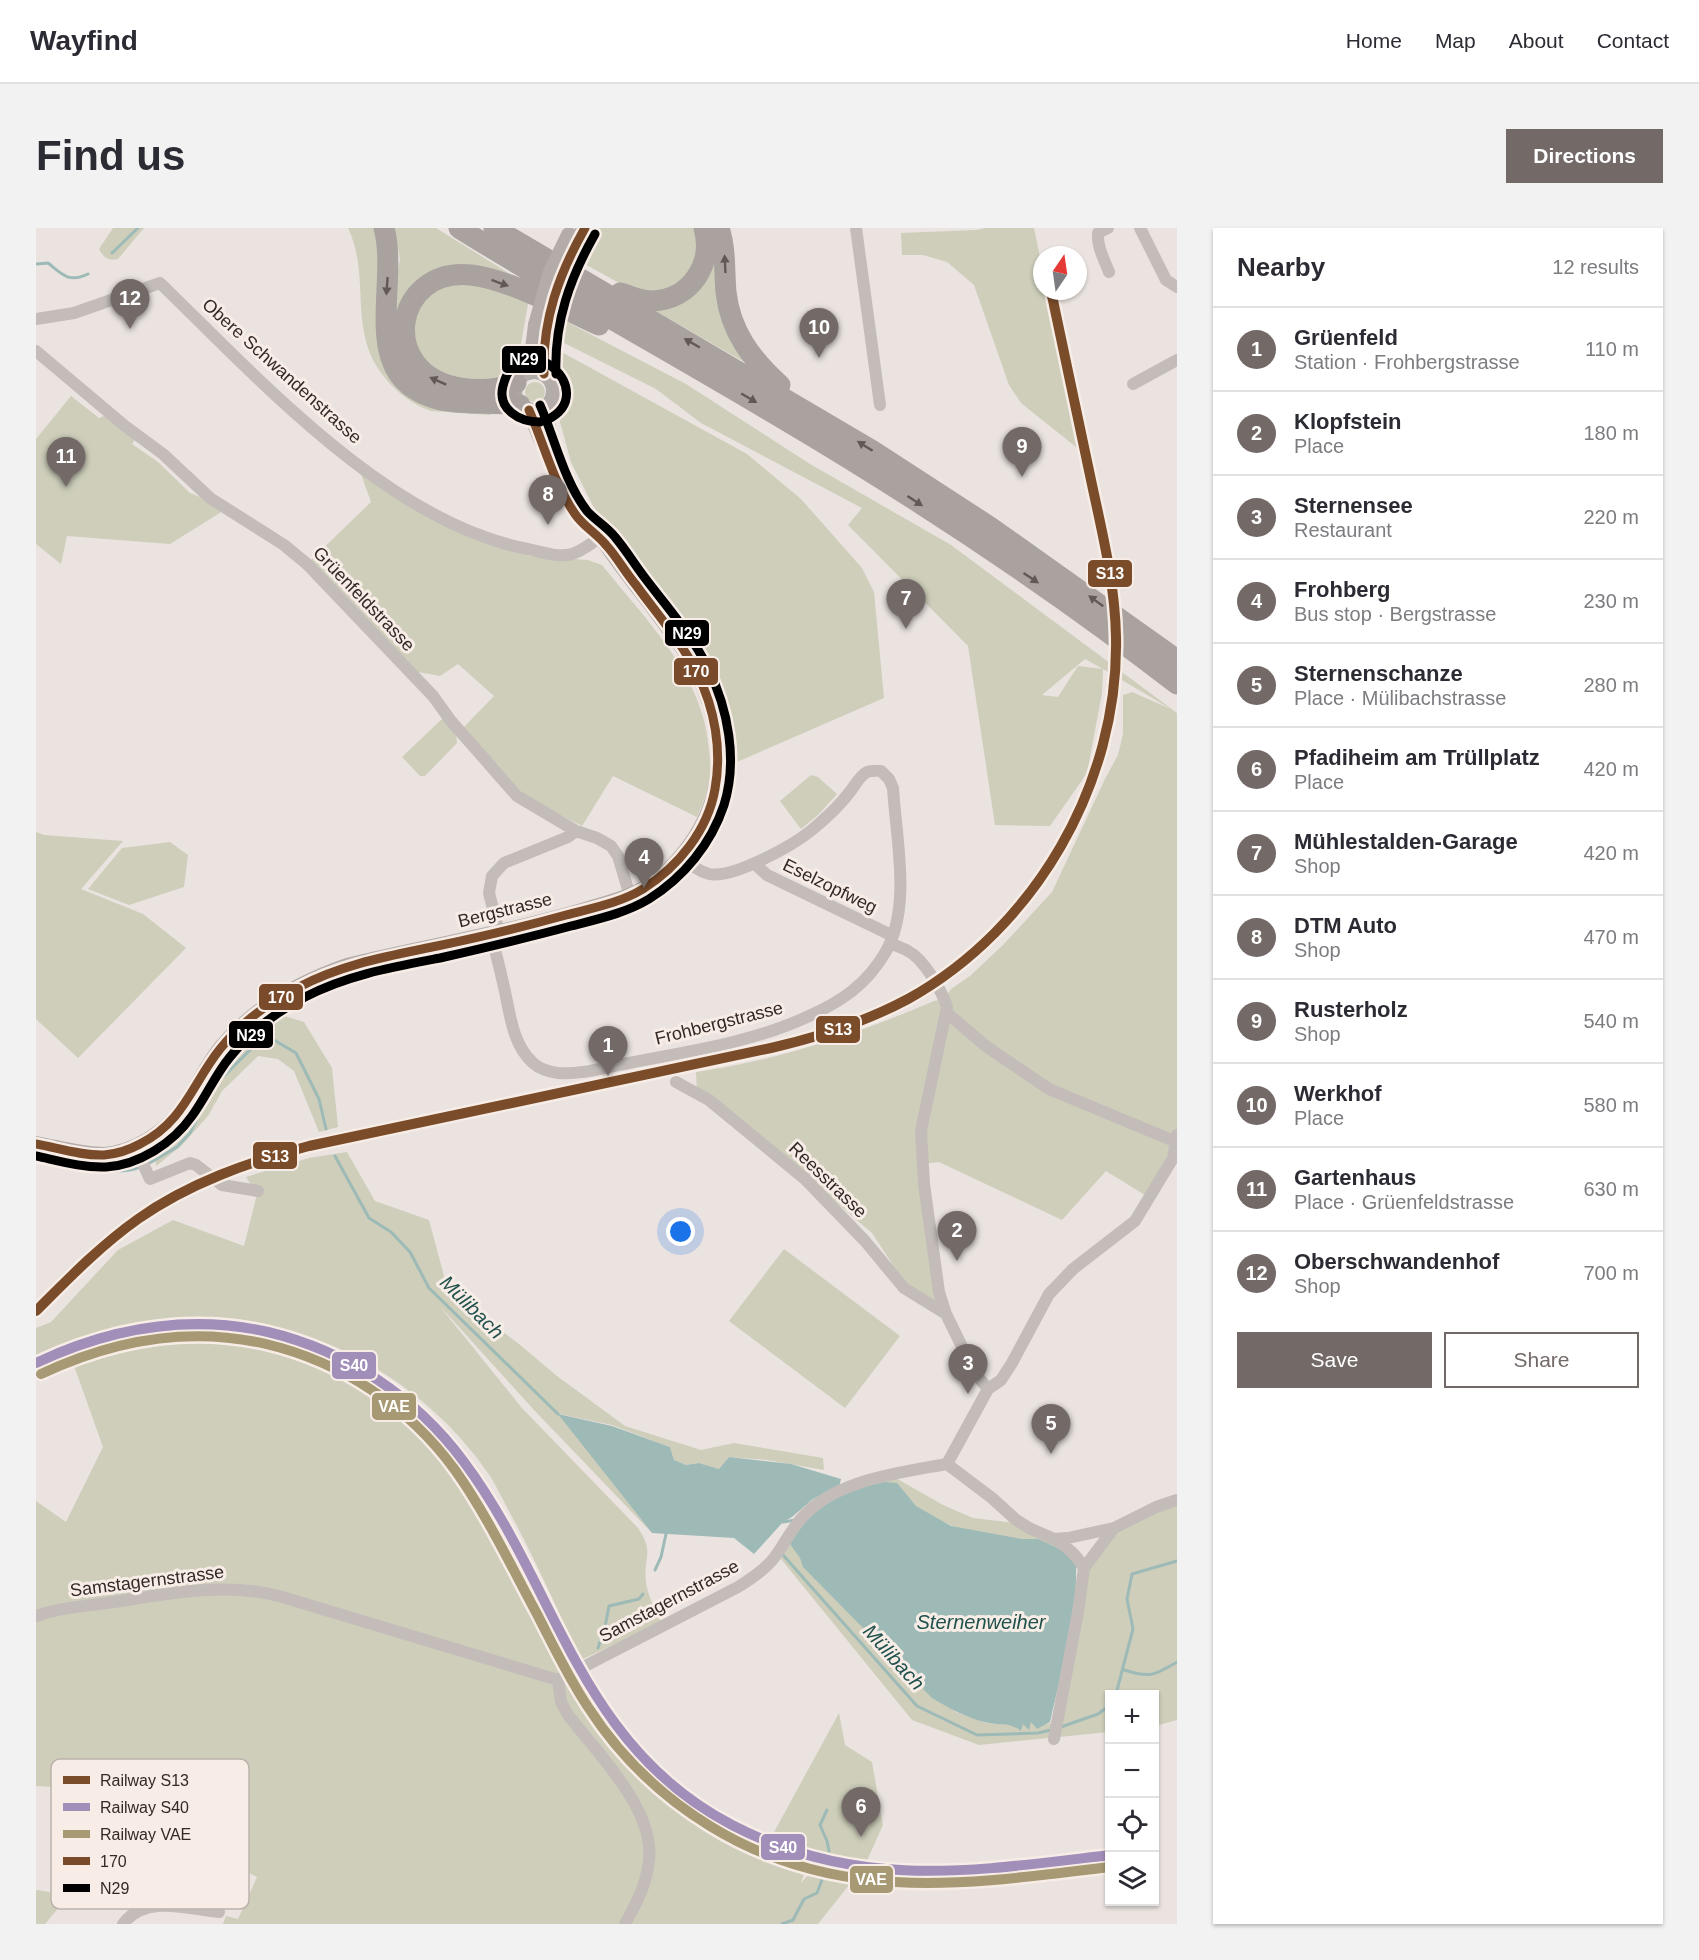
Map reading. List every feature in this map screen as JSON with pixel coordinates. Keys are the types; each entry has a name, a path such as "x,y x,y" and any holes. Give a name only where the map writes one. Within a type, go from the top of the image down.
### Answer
{"highway":[{"path":"384,228 388,263 385,336 389,354 398,372 415,388 437,399 531,407"},
{"path":"459,228 811,435 926,508 1040,585 1177,684"},
{"path":"494,228 814,415 990,527 1177,660"},
{"path":"579,278 638,299 654,301 673,297 692,284 701,271 706,258 707,245 704,228"},
{"path":"719,228 724,248 728,306 737,333 762,368 814,415"},
{"path":"530,376 498,389 464,389 439,382 423,373 410,357 404,334 406,317 415,297 425,287 444,277 465,274 485,278 528,294 699,369"}],"main road":[{"name":"Bergstrasse","path":"36,1144 106,1155 135,1146 171,1123 222,1048 244,1024 278,998 319,976 347,966 495,934 630,896 665,873 682,856 704,822 716,787 719,758 713,713 705,688 688,656 600,538 568,481 546,422 514,392 530,376 551,272 576,233"},
{"name":"Bergstrasse","path":"530,376 552,382 554,393 549,404 531,407"}],"street":[{"path":"856,228 880,405"},
{"path":"1108,228 1098,233 1098,246 1109,272"},
{"path":"1140,228 1166,280 1177,286"},
{"name":"Obere Schwandenstrasse","path":"36,319 74,313 160,283 302,418 349,457 415,505 478,536 561,556 573,554 600,538"},
{"name":"Grüenfeldstrasse","path":"36,351 125,426 163,454 210,498 284,545 307,564 433,696 451,721 517,796 576,831 597,838 611,846 618,856 630,896"},
{"path":"1133,384 1177,360"},
{"name":"Frohbergstrasse","path":"576,831 568,837 504,863 492,876 489,893 515,1034 534,1064 545,1070 568,1074 665,1056 767,1033 794,1023 855,990 872,973 891,940 898,920 899,867 893,788 890,779 881,771 869,771 864,774 849,794 813,830 755,864 722,874 710,874 696,869 682,856"},
{"name":"Eselzopfweg","path":"755,864 767,875 909,951 925,967 944,998 947,1013"},
{"path":"988,1389 975,1373 946,1314 939,1292 924,1184 921,1131 947,1013 987,1047 1049,1089 1176,1138 1175,1159 1135,1221 1073,1269 1049,1294 1001,1380 988,1389 947,1464 992,1498 1015,1519 1069,1548 1084,1568"},
{"name":"Reesstrasse","path":"675,1083 709,1100 805,1179 865,1241 904,1288 946,1314"},
{"path":"135,1146 150,1179 190,1163 222,1185 258,1191"},
{"name":"Samstagernstrasse","path":"36,1616 76,1607 166,1594 210,1590 252,1590 279,1596 558,1680 754,1577 772,1560 811,1507 829,1495 851,1485 947,1464"},
{"path":"1054,1539 1114,1528 1156,1507 1177,1500"},
{"path":"1054,1739 1084,1568 1114,1528"},
{"path":"558,1680 561,1702 623,1786 639,1813 647,1834 650,1857 647,1877 625,1924"},
{"path":"123,1924 129,1916 142,1909"},
{"path":"194,1909 219,1912"}],"green space":[{"path":"113,228 144,228 118,259 112,260 105,257 99,249"},
{"path":"348,228 377,228 381,347 498,410 490,415 431,411 406,398 386,379 374,361 367,343 355,247"},
{"path":"394,228 436,228 531,287 519,355 511,370 490,380 453,379 438,374 396,351 391,306 400,259"},
{"path":"598,228 714,228 744,362 649,307 630,289 581,262"},
{"path":"1034,228 1038,246 1033,246 1033,300 1049,300 1081,456 1076,447 1021,403 1009,385 974,285 947,262 923,255 902,255 901,233"},
{"path":"563,320 686,384 810,464 951,545 1177,713 1177,1135 1148,1197 1106,1171 1062,1220 939,1162 922,1164 941,1305 906,1285 872,1233 718,1102 697,1092 696,1072 787,1053 847,1035 940,1000 947,995 951,989 970,976 1004,944 1052,892 1118,755 1123,734 1123,695 1132,692 1171,709 1103,669 1102,693 1087,773 1050,826 995,825 968,646 848,525 862,508 701,423 656,389 560,341","holes":["1085,659 1103,669 1078,666 1058,697 1042,695"]},
{"path":"558,350 747,454 801,499 862,568 874,592 884,698 730,765 727,714 709,666 673,607 631,558 593,506 571,462 560,422 568,386 560,370"},
{"path":"535,382 542,385 545,392 542,399 535,402 528,399 525,392 528,385"},
{"path":"71,396 99,418 106,415 136,438 132,444 158,462 190,493 207,500 223,511 170,544 67,536 61,564 36,544 36,439"},
{"path":"360,471 481,541 531,556 588,560 602,565 670,650 685,673 696,698 705,723 710,768 707,790 697,817 613,776 582,826 526,797 463,728 494,696 458,664 440,676 413,671 309,562 371,502"},
{"path":"443,718 456,732 457,743 425,776 420,776 402,757"},
{"path":"811,775 818,777 837,794 801,829 780,801"},
{"path":"36,832 44,835 123,841 81,889 143,914 186,948 78,1058 36,1019"},
{"path":"170,842 188,855 184,887 129,905 88,889 122,848"},
{"path":"281,1015 304,1022 332,1068 338,1127 319,1132 294,1071 278,1059 258,1056 222,1091 208,1116 181,1146 156,1166 154,1146 178,1130 254,1029"},
{"path":"347,1152 375,1201 429,1220 448,1291 625,1426 701,1450 734,1443 823,1458 824,1470 767,1460 729,1457 719,1469 699,1463 686,1465 674,1460 670,1447 612,1425 559,1414 652,1533 534,1410 438,1304 522,1408 638,1528 646,1543 647,1587 661,1622 581,1660 529,1549 488,1473 465,1443 439,1416 378,1369 308,1336 272,1325 209,1317 133,1324 83,1337 36,1356 36,1328 51,1322 118,1250 173,1220 244,1246 257,1194 246,1177 309,1158"},
{"path":"784,1249 900,1336 845,1408 729,1321"},
{"path":"216,1333 269,1341 321,1356 367,1381 426,1428 468,1481 502,1544 569,1680 657,1780 669,1800 753,1852 805,1871 801,1883 810,1873 773,1834 839,1713 845,1745 872,1762 883,1825 865,1865 818,1924 223,1924 226,1916 238,1919 243,1909 249,1909 249,1895 257,1877 249,1873 249,1759 51,1759 51,1787 36,1786 36,1501 66,1522 103,1447 72,1360 162,1337"},
{"path":"894,1477 943,1505 973,1518 1015,1523 1066,1549 959,1529 925,1514 846,1489"},
{"path":"1177,1503 1177,1720 1159,1725 1159,1690 1105,1690 1105,1732 979,1745 912,1720 781,1559 790,1544 918,1685 956,1712 986,1723 1014,1725 1021,1730 1023,1723 1028,1729 1031,1722 1037,1729 1058,1721 1086,1571 1112,1533"},
{"path":"36,1890 51,1892 51,1909 57,1909 45,1924 36,1924"}],"water":[{"path":"558,1414 612,1426 670,1447 674,1460 686,1465 699,1463 719,1469 729,1457 791,1464 841,1479 839,1487 813,1499 783,1522 754,1554 734,1538 652,1533"},
{"name":"Sternenweiher","path":"885,1482 897,1483 916,1506 951,1526 1022,1539 1038,1539 1062,1550 1076,1562 1072,1622 1050,1722 1037,1729 1031,1722 1029,1730 1023,1724 1021,1731 1012,1726 970,1718 932,1698 803,1567 800,1558 790,1544 806,1518 839,1495"}],"waterway":[{"path":"112,253 138,228"},
{"path":"36,264 48,263 71,278 88,274"},
{"name":"Mülibach","path":"146,1165 177,1147 190,1133 212,1088 255,1045 266,1040 274,1040 296,1053 319,1099 326,1129"},
{"name":"Mülibach","path":"335,1156 369,1218 391,1232 410,1252 429,1288 558,1414"},
{"name":"Mülibach","path":"36,1157 103,1170 129,1170 140,1167"},
{"name":"Mülibach","path":"783,1522 796,1520"},
{"path":"655,1570 661,1557 666,1534"},
{"name":"Mülibach","path":"783,1555 917,1706 977,1735 1038,1733 1051,1730"},
{"name":"Mülibach","path":"1117,1690 1133,1629 1127,1599 1132,1574 1177,1561"},
{"path":"598,1648 609,1606 639,1599 643,1594"},
{"path":"1124,1670 1146,1675 1177,1662"},
{"name":"Mülibach","path":"1061,1727 1098,1714 1105,1709"},
{"path":"827,1810 820,1825 829,1851"},
{"path":"782,1924 793,1920 804,1899 817,1893 823,1877"}],"rail line":[{"name":"S13","path":"36,1311 124,1229 158,1206 220,1175 309,1146 771,1048 824,1034 875,1015 908,999 954,969 994,933 1030,892 1061,846 1085,797 1103,746 1113,692 1116,637 1111,577 1053,300"},
{"name":"S40","path":"36,1363 92,1341 121,1333 179,1325 208,1324 268,1332 325,1351 352,1364 402,1397 445,1439 464,1462 496,1510 576,1661 604,1708 638,1752 680,1792 732,1825 779,1846 826,1860 872,1868 918,1871 964,1870 1105,1856"},
{"name":"VAE","path":"41,1374 96,1352 123,1345 151,1340 208,1336 266,1344 294,1352 321,1362 372,1390 417,1426 455,1470 478,1505 574,1684 613,1742 642,1773 675,1802 710,1826 758,1851 807,1868 856,1878 905,1882 1006,1879 1105,1868"}],"transit line":[{"name":"170","path":"544,374 546,335 554,298 567,263 585,228"},
{"name":"N29","path":"556,374 558,336 565,301 578,267 595,234"},
{"name":"N29","path":"540,422 517,417 511,413 503,401 503,386 512,367 525,359 539,360 553,367 563,379 567,393 562,408 547,420"},
{"name":"N29","path":"36,1156 97,1167 118,1165 143,1157 165,1143 184,1126 225,1064 246,1039 264,1023 294,1003 321,989 371,973 505,943 621,912 649,899 674,881 704,846 724,805 728,788 729,735 721,700 702,656 679,622 615,537 587,511 579,499 566,473 540,405"},
{"name":"170","path":"36,1144 96,1155 114,1154 132,1148 155,1135 177,1114 210,1062 237,1030 266,1006 288,993 332,972 366,962 502,932 615,902 634,894 656,880 690,846 706,819 717,774 715,730 703,687 691,661 668,628 610,550 582,522 567,502 529,410"}],"place":[{"name":"Oberschwandenhof","path":"130,329"},
{"name":"Werkhof","path":"819,358"},
{"name":"Rusterholz","path":"1022,477"},
{"name":"Gartenhaus","path":"66,487"},
{"name":"DTM Auto","path":"548,525"},
{"name":"Mühlestalden-Garage","path":"906,629"},
{"name":"Frohberg","path":"644,888"},
{"name":"Grüenfeld","path":"608,1076"},
{"name":"Klopfstein","path":"957,1261"},
{"name":"Sternensee","path":"968,1394"},
{"name":"Sternenschanze","path":"1051,1454"},
{"name":"Pfadiheim am Trüllplatz","path":"861,1837"}]}
